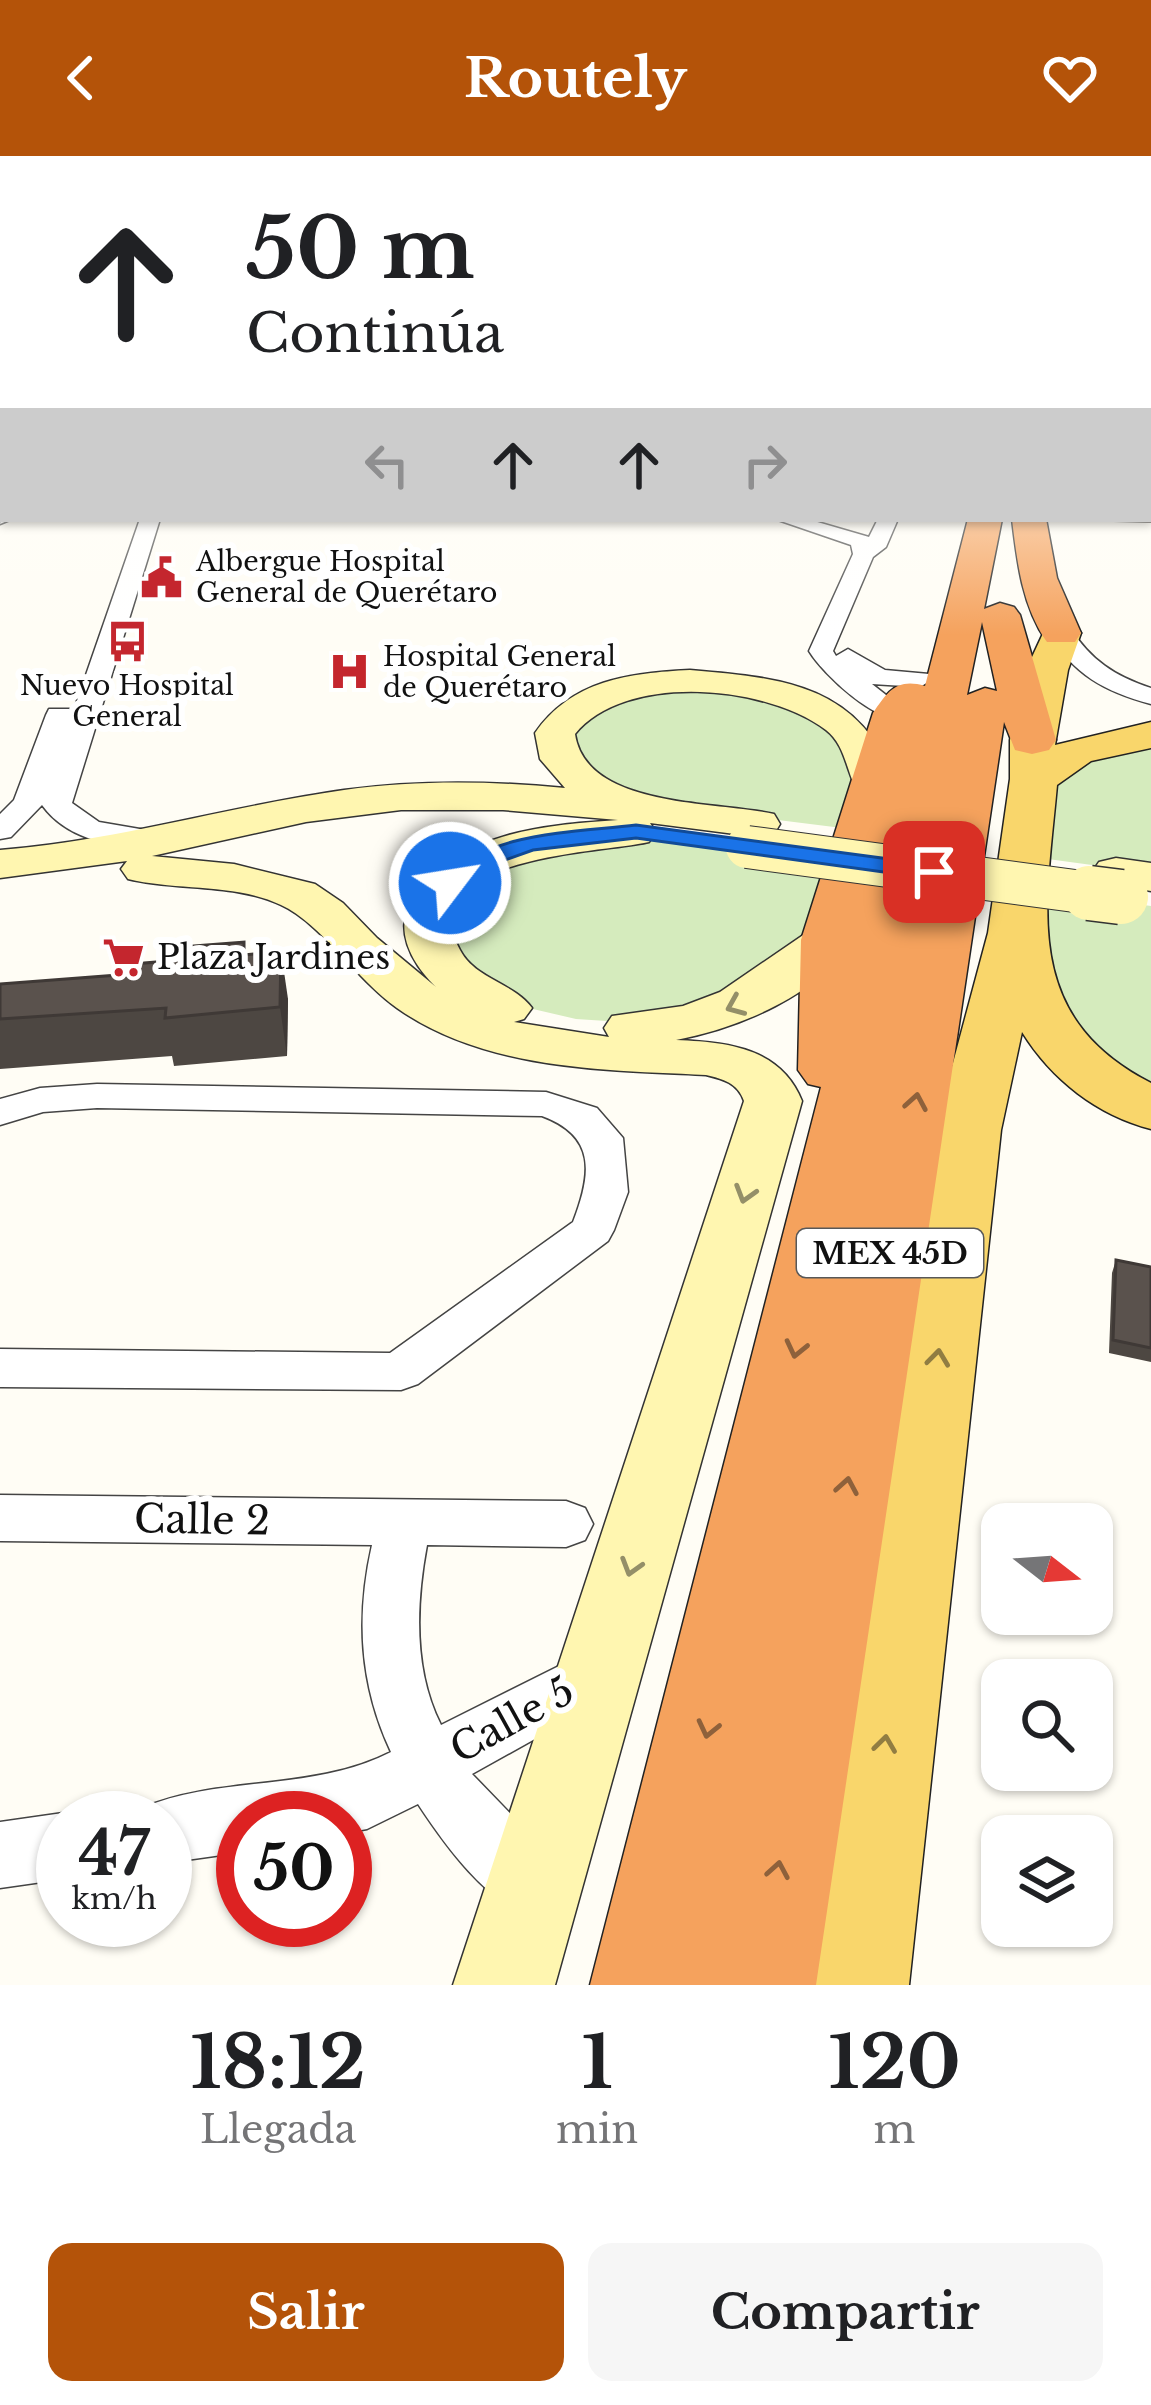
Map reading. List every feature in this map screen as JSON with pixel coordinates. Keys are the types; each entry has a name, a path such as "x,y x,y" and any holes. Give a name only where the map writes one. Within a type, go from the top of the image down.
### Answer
{"highway":[{"name":"MEX 45D","path":"649,1985 832,1194 1006,629 986,522"},
{"name":"MEX 45D","path":"757,1985 1006,629 1016,522"},
{"path":"832,1194 830,940 875,786 908,696 1006,629 1038,578 1029,522"},
{"path":"1006,629 1033,759"}],"main road":[{"path":"853,1985 968,1130 1016,933 1047,670 1006,629"},
{"path":"644,821 563,764 555,733 568,714 599,698 665,683 717,682 763,688 804,701 837,719 858,740 875,786"},
{"path":"1033,759 1151,735"},
{"path":"0,890 151,855 301,832 390,821 493,818 644,821 1135,887"},
{"path":"644,821 530,844 466,871 432,909 428,927 433,956 459,984 505,1008 587,1026 652,1028 706,1018 753,999 830,940"},
{"path":"0,864 100,854 151,855 298,894 326,913 359,949 417,998 488,1033 578,1052 706,1058 743,1066 766,1082 773,1101 504,1985"},
{"path":"1016,933 1034,1003 1055,1040 1091,1076 1151,1109"}],"street":[{"path":"126,522 52,777 65,817 151,855"},
{"path":"0,830 52,777 149,522"},
{"path":"796,522 854,537 870,550"},
{"path":"831,522 870,536 870,550 839,647 852,662 908,696"},
{"path":"886,522 821,651 832,668 908,696"},
{"path":"1006,629 1151,696"},
{"path":"0,1112 40,1100 109,1096 546,1104 583,1117 602,1138 606,1192 592,1230 400,1371 0,1367"},
{"name":"Calle 2","path":"0,1518 405,1522"},
{"path":"426,1767 404,1712 392,1659 389,1606 405,1522 566,1524"},
{"name":"Calle 5","path":"372,1796 598,1672"},
{"name":"Calle 5","path":"426,1767 470,1827 534,1887"},
{"path":"0,1855 36,1850"}],"green space":[{"path":"709,687 792,703 845,736 863,782 850,829 659,805 622,793 571,753 579,714 620,697"},
{"path":"1151,738 1151,873 1033,857 1045,778"},
{"path":"639,837 837,866 817,939 748,994 622,1022 576,1019 520,1006 444,959 453,896 497,862"},
{"path":"1028,889 1151,906 1151,1103 1070,1057"}],"building":[{"path":"244,942 244,955 281,951 280,1007 165,1018 166,1008 0,1019 0,984 131,974 133,964 168,961 169,948"},
{"path":"1116,1260 1151,1267 1151,1348 1113,1340"}],"place":[{"name":"Albergue Hospital General de Querétaro","path":"162,577"},
{"name":"Nuevo Hospital General","path":"127,641"},
{"name":"Hospital General de Querétaro","path":"349,672"},
{"name":"Plaza Jardines","path":"123,957"}],"route":[{"path":"450,883 486,859 530,844 636,832 934,872"}]}
